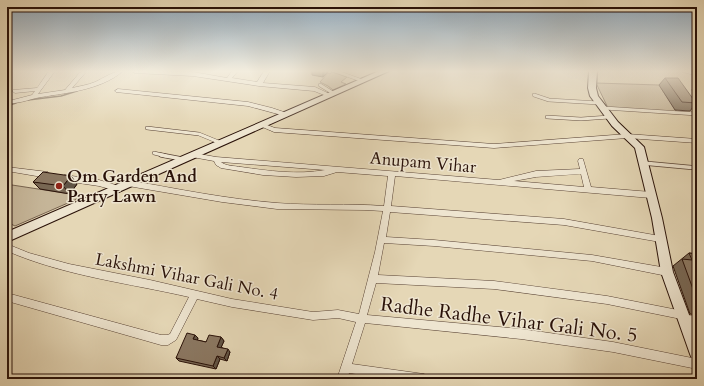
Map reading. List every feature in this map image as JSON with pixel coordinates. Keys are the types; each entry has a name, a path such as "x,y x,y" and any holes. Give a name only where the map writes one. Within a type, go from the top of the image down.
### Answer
{"street":[{"path":"16,91 40,89"},
{"path":"34,96 40,89"},
{"path":"11,102 34,96 66,92 76,89"},
{"path":"315,89 331,94"},
{"path":"7,237 342,89"},
{"path":"592,89 594,96 609,117 639,147 651,195 667,272 697,354"},
{"path":"118,91 248,104 285,114"},
{"path":"262,125 274,130 494,146 627,136 697,141"},
{"name":"Anupam Vihar","path":"194,155 216,159 651,195"},
{"path":"581,161 588,190"},
{"path":"7,169 99,183 117,188"},
{"path":"496,182 536,174 584,171"},
{"path":"342,379 363,319 374,279 388,210 392,174"},
{"path":"128,183 222,199 277,206 333,206 564,222 660,239"},
{"path":"382,240 434,243 592,258 667,272"},
{"name":"Lakshmi Vihar Gali No. 4","path":"7,247 28,256 68,268 232,303 313,316 338,314 363,319"},
{"path":"374,279 494,284 606,300 697,320"},
{"path":"7,297 161,340 168,340 173,337 195,294"},
{"name":"Radhe Radhe Vihar Gali No. 5","path":"363,319 521,334 613,347 697,364"},
{"path":"346,368 424,379"}],"lane":[{"path":"325,89 331,94"},
{"path":"534,95 549,100 697,114"},
{"path":"547,117 581,119 609,117"},
{"path":"147,128 199,134 221,143"},
{"path":"154,153 183,160"},
{"path":"642,163 697,168"}],"shaded area":[{"path":"599,89 662,89 677,112 608,108"},
{"path":"12,185 84,196 15,226 7,222 7,189"}],"building":[{"path":"673,89 686,89 696,103 682,102"},
{"path":"43,172 71,176 63,186 33,182"},
{"path":"689,253 697,254 697,300 682,259 692,260"},
{"path":"187,333 195,335 193,339 206,342 209,335 221,337 217,347 228,349 224,358 217,356 213,366 176,358"}],"waterway":[{"path":"28,100 61,96 77,91"},
{"path":"7,106 16,103"}],"place":[{"name":"Om Garden And Party Lawn","path":"59,186"}]}
